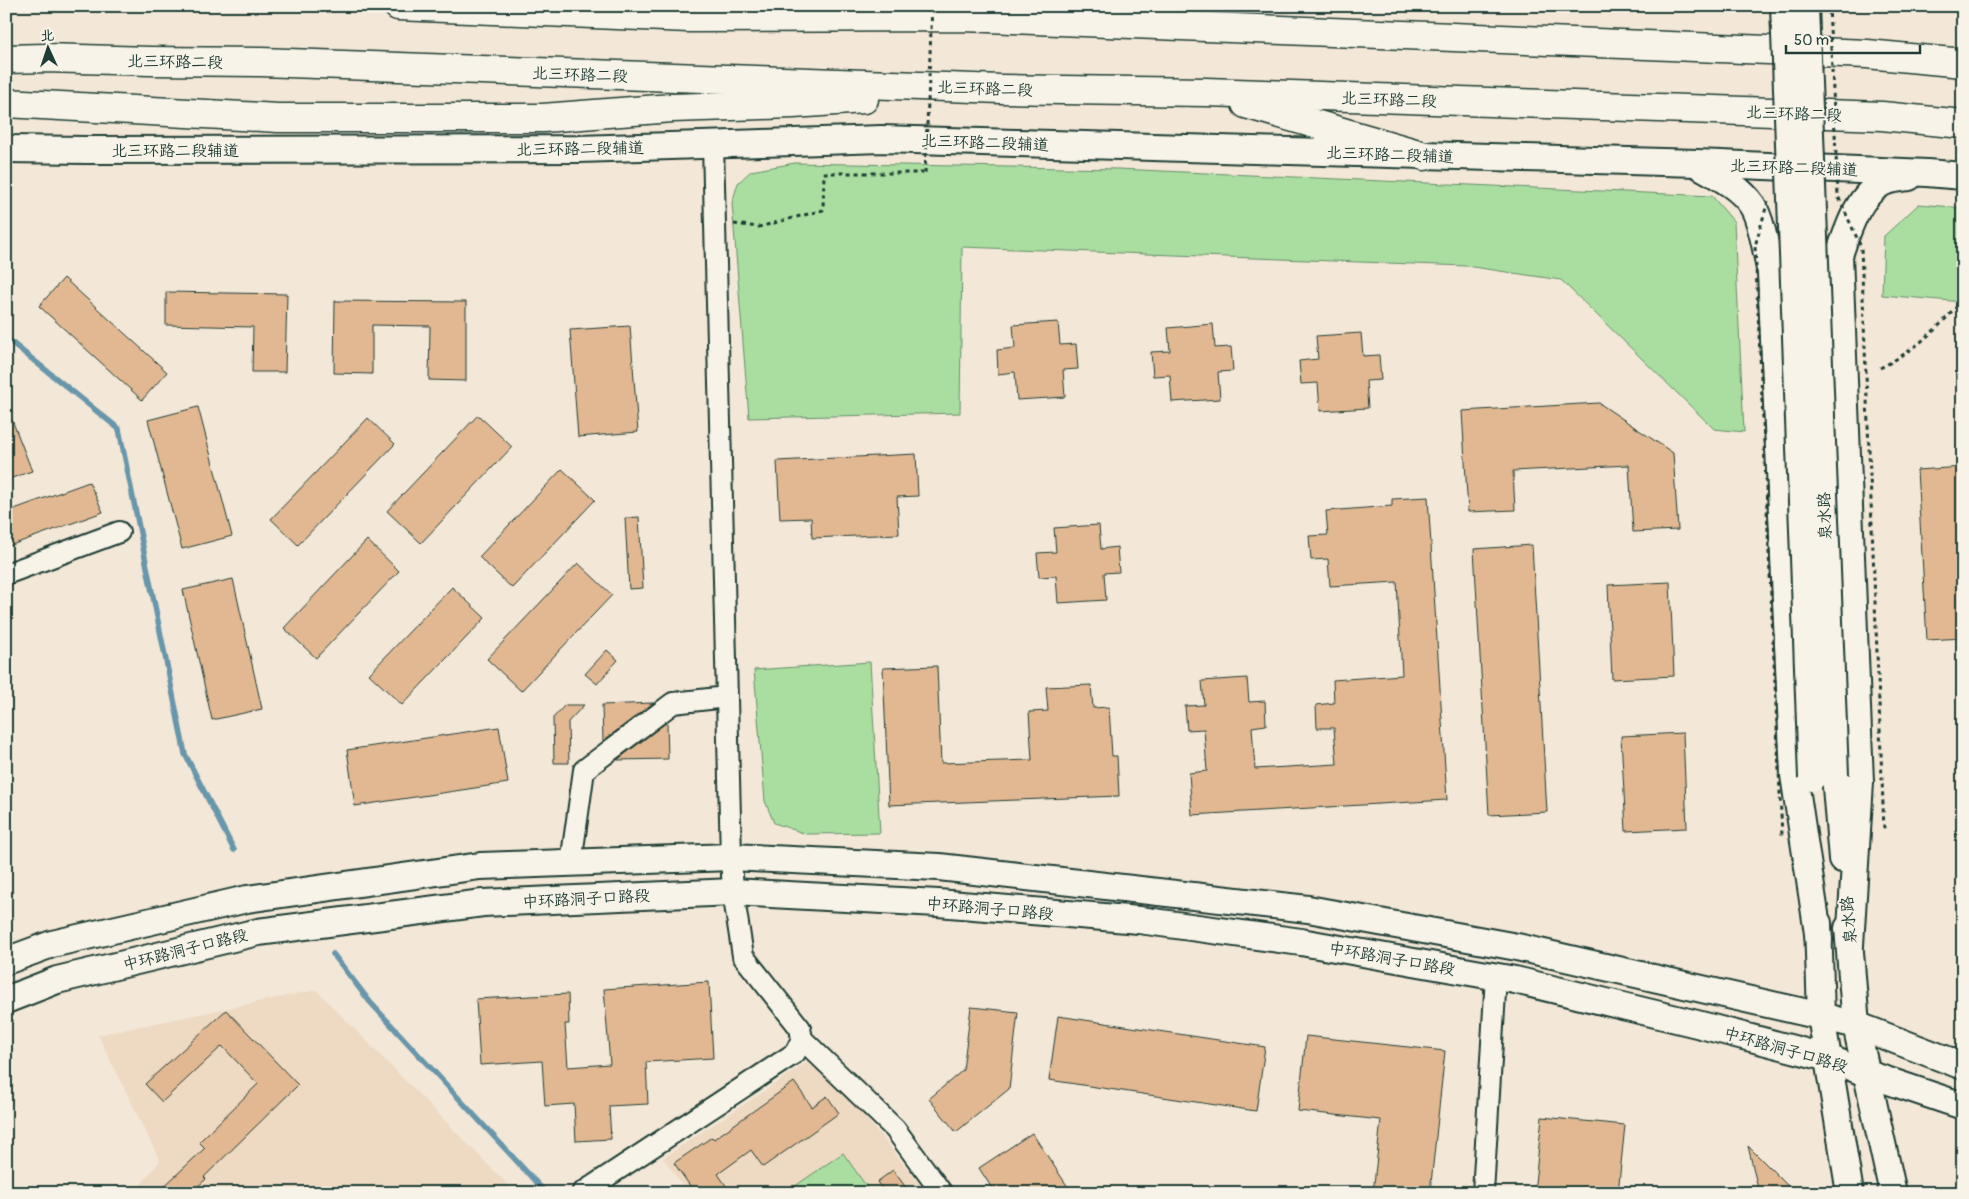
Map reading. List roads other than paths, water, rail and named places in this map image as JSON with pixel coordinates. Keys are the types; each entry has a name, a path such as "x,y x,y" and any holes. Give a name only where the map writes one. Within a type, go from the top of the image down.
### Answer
{"highway":[{"path":"398,6 689,18 964,17 1857,53 1963,63"},
{"path":"648,6 689,18"},
{"path":"964,17 999,6"},
{"name":"北三环路二段","path":"6,59 261,62 1001,89 1206,92 1882,116 1963,124"},
{"path":"6,103 278,118 543,118 672,108 793,104 1001,89"},
{"path":"1206,92 1425,156"}],"main road":[{"path":"1784,6 1823,776 1818,940 1821,1016 1850,1193"},
{"name":"泉水路","path":"1805,6 1823,776 1850,945 1856,1025 1893,1193"},
{"name":"北三环路二段辅道","path":"6,149 560,149 881,139 1697,163 1927,172 1963,176"},
{"path":"1697,163 1730,183 1753,205 1761,227 1771,274 1794,775 1818,940"},
{"path":"1850,945 1860,782 1839,255 1849,225 1864,199 1882,182 1927,172"},
{"name":"中环路洞子口路段","path":"6,961 52,944 247,899 480,866 731,857 939,867 1308,909 1517,947 1856,1025 1963,1066"},
{"name":"中环路洞子口路段","path":"6,1000 57,980 258,932 483,903 733,892 938,903 1139,920 1301,942 1496,976 1697,1024 1828,1058 1868,1074 1963,1106"}],"street":[{"path":"713,145 731,857 733,892 743,956 800,1028 802,1039 895,1129 942,1193"},
{"path":"6,574 120,532"},
{"path":"571,863 584,770 673,703 726,697"},
{"path":"1483,1193 1496,976"},
{"path":"582,1193 795,1053 802,1039"}],"waterway":[{"path":"6,338 119,429 185,754 234,850"},
{"path":"333,954 370,1002 546,1193"}]}
